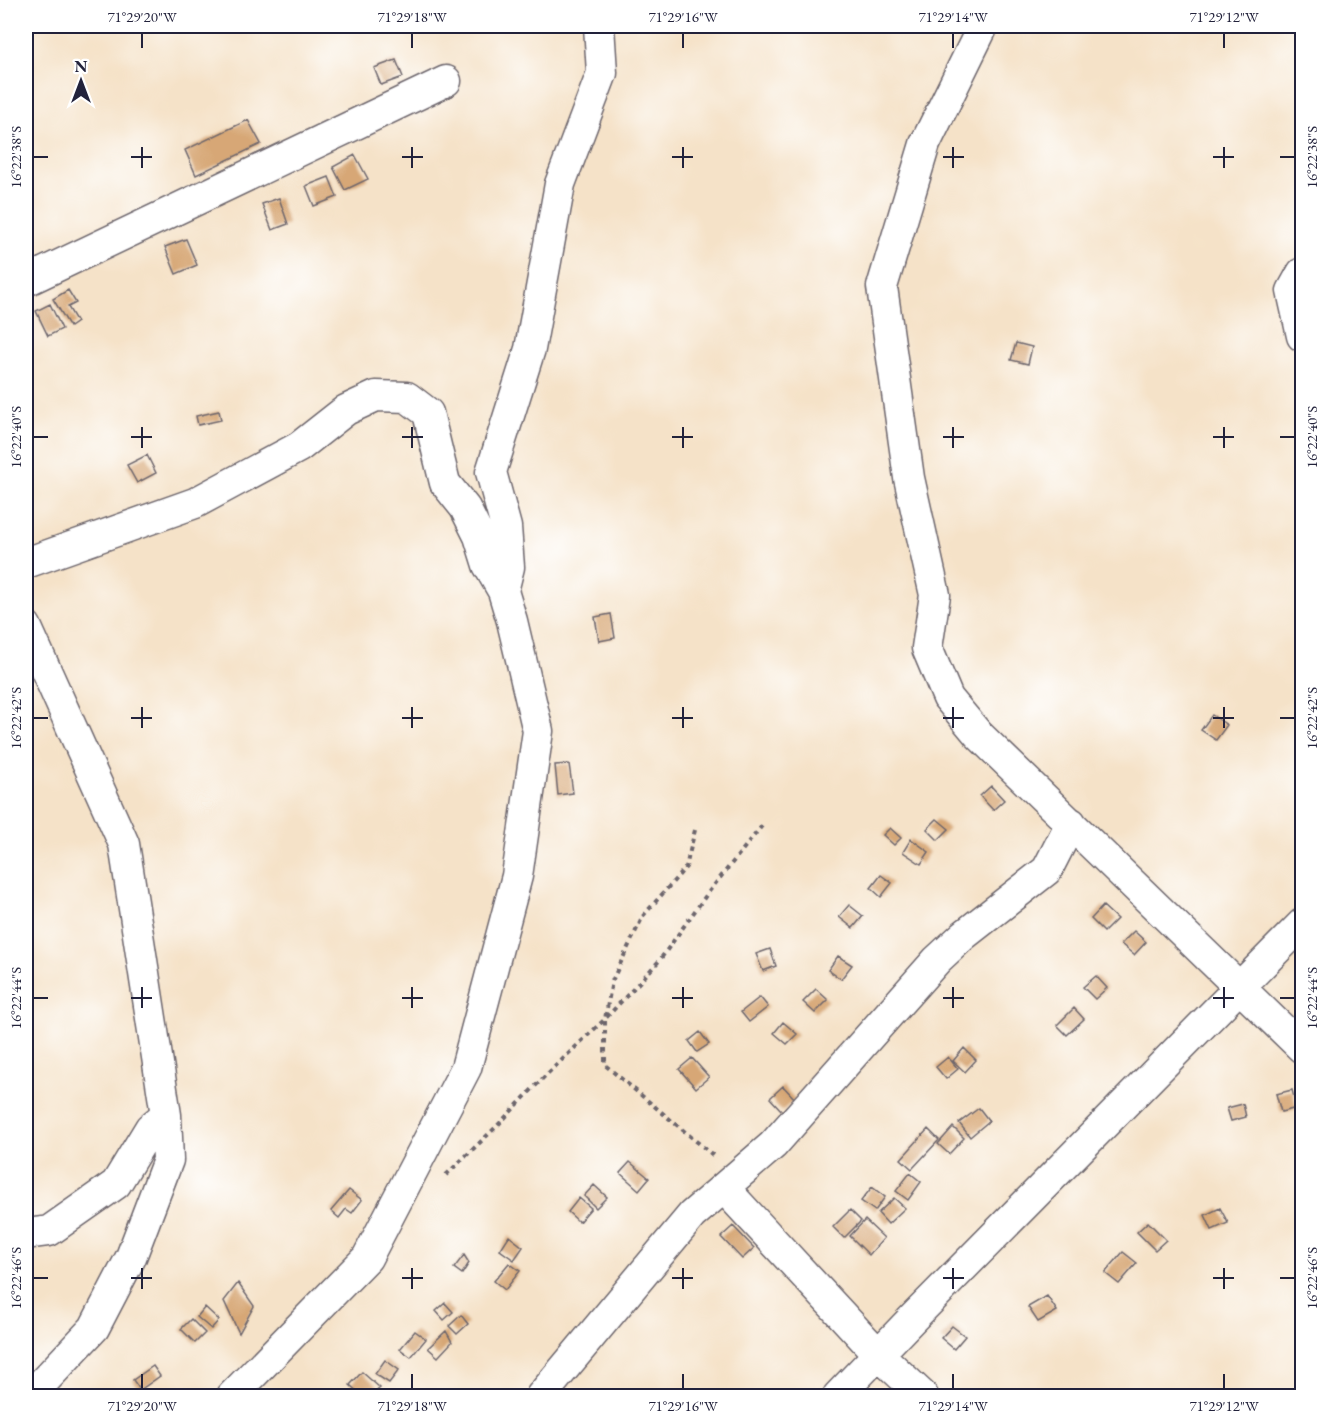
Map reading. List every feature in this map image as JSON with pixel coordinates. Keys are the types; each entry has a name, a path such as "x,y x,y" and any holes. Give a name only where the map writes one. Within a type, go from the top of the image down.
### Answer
{"street":[{"path":"503,591 509,567 506,527 491,472 530,349 560,184 602,73 599,26"},
{"path":"983,26 925,144 882,287 909,478 935,595 927,648 948,698 978,734 1302,1047"},
{"path":"26,281 446,81"},
{"path":"1302,273 1292,291 1302,336"},
{"path":"26,563 195,503 299,447 346,410 376,396 407,397 429,413 445,483 465,508 479,536 488,565 503,591 512,621 538,731 517,876 466,1068 367,1258 232,1396"},
{"path":"26,626 124,843 166,1115 168,1160 130,1257 94,1328 30,1396"},
{"path":"541,1396 692,1215 773,1145 937,960 964,935 1047,870 1071,823"},
{"path":"838,1396 1302,924"},
{"path":"26,1234 49,1231 116,1184 150,1128 166,1115"},
{"path":"731,1182 878,1354 923,1396"}],"path":[{"path":"439,1180 457,1166 545,1076 605,1019 659,961 707,894 765,822"},
{"path":"695,830 686,867 643,916 612,981 605,1019 605,1065 731,1182"}],"building":[{"path":"396,60 403,77 381,85 374,68"},
{"path":"248,120 261,144 196,175 185,150"},
{"path":"355,155 368,179 345,190 333,167"},
{"path":"329,177 337,197 314,206 306,186"},
{"path":"279,198 288,224 272,230 262,204"},
{"path":"186,239 197,265 176,274 165,247"},
{"path":"68,290 76,303 68,307 77,322 70,327 53,299"},
{"path":"50,304 62,329 48,336 36,311"},
{"path":"1016,343 1032,347 1028,364 1011,360"},
{"path":"219,411 221,420 198,425 196,416"},
{"path":"147,455 156,473 137,483 127,465"},
{"path":"611,614 615,638 599,641 595,617"},
{"path":"1212,715 1227,725 1216,740 1201,730"},
{"path":"569,764 573,793 558,795 555,765"},
{"path":"991,786 1004,800 993,810 980,796"},
{"path":"937,819 949,829 938,840 927,829"},
{"path":"890,828 901,838 894,845 883,835"},
{"path":"911,839 929,852 921,864 903,852"},
{"path":"881,875 892,883 881,897 871,888"},
{"path":"849,905 863,916 853,928 839,917"},
{"path":"1103,906 1117,919 1104,932 1091,919"},
{"path":"1134,931 1146,942 1134,955 1121,944"},
{"path":"770,949 776,966 763,971 756,954"},
{"path":"838,956 852,965 841,979 828,970"},
{"path":"1096,976 1107,988 1095,999 1083,987"},
{"path":"816,989 828,1000 815,1013 803,1002"},
{"path":"760,997 768,1007 749,1022 741,1012"},
{"path":"1074,1008 1084,1019 1067,1035 1057,1025"},
{"path":"783,1022 797,1034 787,1044 774,1033"},
{"path":"700,1032 709,1044 697,1052 689,1041"},
{"path":"964,1048 976,1060 965,1072 953,1061"},
{"path":"948,1057 958,1069 946,1079 936,1067"},
{"path":"692,1058 709,1077 696,1088 679,1069"},
{"path":"783,1086 795,1099 782,1111 770,1098"},
{"path":"1292,1090 1297,1108 1281,1112 1276,1094"},
{"path":"1243,1104 1246,1117 1231,1121 1227,1108"},
{"path":"979,1108 989,1121 970,1137 959,1123"},
{"path":"953,1127 964,1138 949,1154 938,1144"},
{"path":"928,1129 939,1140 912,1169 901,1159"},
{"path":"630,1162 649,1178 639,1190 620,1173"},
{"path":"910,1173 921,1182 908,1200 896,1191"},
{"path":"594,1185 607,1197 596,1208 584,1196"},
{"path":"872,1187 885,1197 875,1211 861,1201"},
{"path":"349,1190 362,1200 352,1213 346,1209 339,1218 331,1211"},
{"path":"579,1198 591,1208 579,1222 568,1212"},
{"path":"894,1198 905,1208 888,1224 878,1213"},
{"path":"1220,1208 1228,1223 1212,1230 1205,1215"},
{"path":"850,1210 861,1221 844,1238 833,1227"},
{"path":"865,1220 884,1238 869,1255 850,1236"},
{"path":"1148,1222 1166,1240 1155,1250 1137,1232"},
{"path":"733,1226 754,1248 742,1259 721,1237"},
{"path":"509,1236 523,1247 514,1260 500,1250"},
{"path":"1123,1252 1137,1263 1119,1284 1105,1273"},
{"path":"464,1255 469,1263 462,1274 454,1268"},
{"path":"509,1263 520,1271 505,1290 494,1281"},
{"path":"238,1283 254,1306 239,1333 224,1301"},
{"path":"1047,1296 1057,1311 1038,1322 1028,1307"},
{"path":"445,1303 453,1312 444,1320 436,1311"},
{"path":"205,1307 219,1320 211,1329 197,1317"},
{"path":"461,1315 468,1324 457,1334 449,1326"},
{"path":"191,1319 205,1333 195,1343 181,1329"},
{"path":"952,1326 965,1336 954,1349 941,1338"},
{"path":"415,1331 426,1339 411,1357 400,1349"},
{"path":"446,1331 452,1342 438,1357 428,1348"},
{"path":"385,1360 399,1370 389,1383 375,1374"},
{"path":"153,1366 160,1376 140,1390 133,1380"},
{"path":"362,1372 380,1388 371,1396 362,1396 350,1385"}]}
